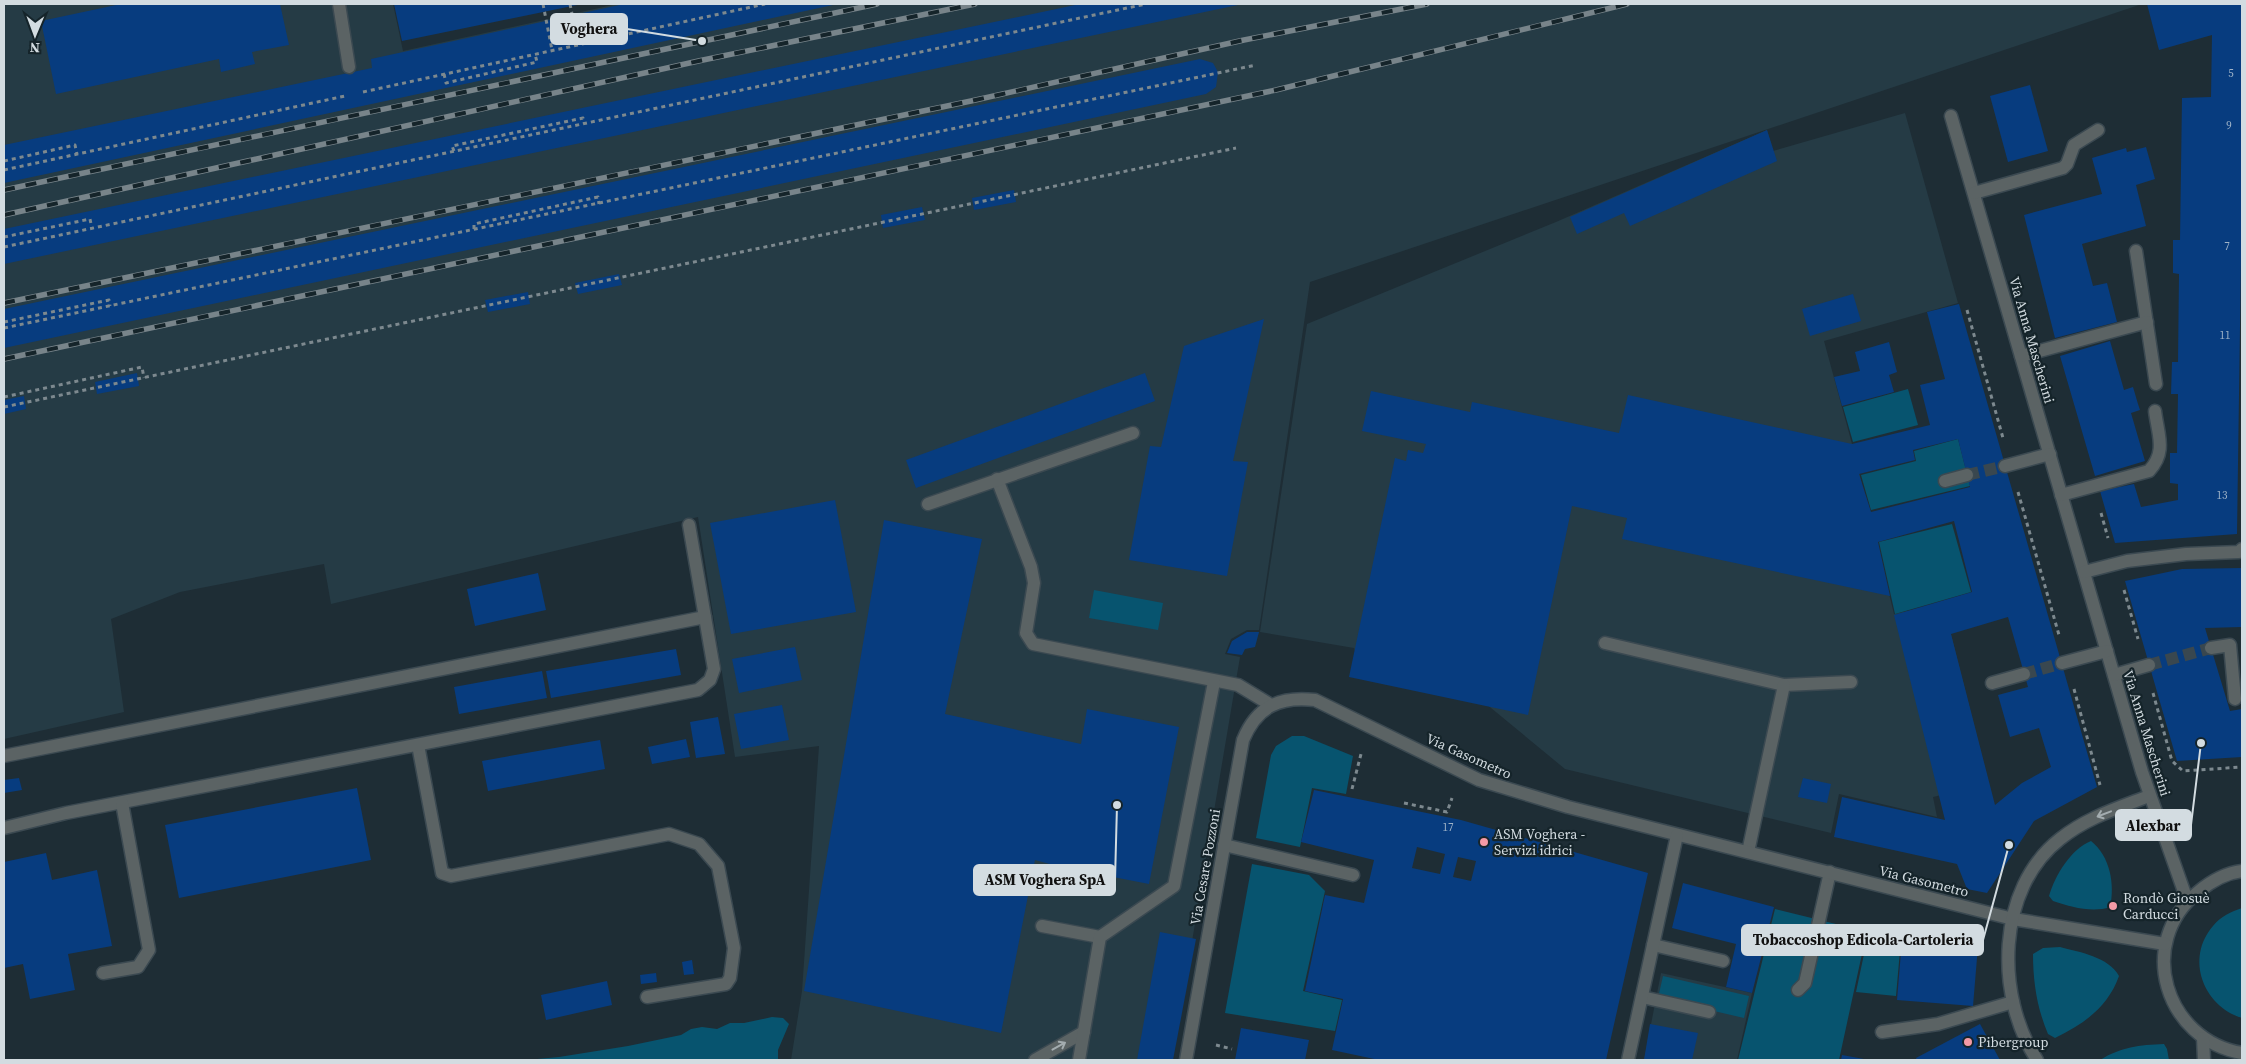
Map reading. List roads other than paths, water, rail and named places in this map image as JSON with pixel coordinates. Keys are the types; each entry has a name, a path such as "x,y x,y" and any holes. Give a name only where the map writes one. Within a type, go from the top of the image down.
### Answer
{"street":[{"path":"339,4 349,66"},
{"name":"Via Anna Mascherini","path":"1951,116 2149,796 2187,900"},
{"path":"1974,193 2063,168 2067,164 2074,145 2098,130"},
{"path":"2136,251 2156,384"},
{"path":"2021,356 2147,322"},
{"path":"2062,495 2149,471 2159,461 2161,452 2155,411"},
{"path":"928,504 1132,432"},
{"path":"2008,465 2050,454"},
{"path":"1945,481 1967,475"},
{"path":"997,479 1031,567 1034,583 1026,633 1033,644 1238,686 1272,705"},
{"path":"4,828 122,803 698,690 710,680 714,670 689,525"},
{"path":"2084,572 2127,561 2186,554 2239,552 2242,549"},
{"path":"4,756 705,617"},
{"path":"1605,643 1784,685 1851,682"},
{"path":"2211,648 2230,645 2235,699"},
{"path":"2064,663 2107,651"},
{"path":"2114,675 2149,665"},
{"path":"1992,683 2024,674"},
{"path":"1042,926 1100,937 1174,886 1214,682"},
{"path":"1748,852 1784,685"},
{"name":"Via Cesare Pozzoni","path":"1186,1060 1243,740 1255,718 1272,705 1286,699"},
{"name":"Via Gasometro","path":"1286,699 1315,700 1479,780 1568,808 2013,919 2165,944"},
{"path":"418,745 442,873 451,876 669,834 699,844 718,866 734,948 730,978 726,984 646,997"},
{"path":"2036,1060 2021,1028 2013,1002 2009,974 2009,946 2013,919 2023,888 2039,860 2059,839 2089,819 2149,796"},
{"path":"103,974 138,967 149,950 122,803"},
{"path":"1628,1060 1677,835"},
{"path":"1224,845 1353,875"},
{"path":"1798,990 1805,983 1830,872"},
{"path":"2242,872 2233,872 2208,884 2187,900 2170,928 2165,944 2164,966 2167,987 2175,1006 2187,1024 2203,1038 2226,1050 2242,1053"},
{"path":"1080,1060 1100,937"},
{"path":"1653,945 1723,961"},
{"path":"1642,997 1709,1012"},
{"path":"1882,1032 1938,1024 2013,1002"},
{"path":"1034,1060 1084,1032"},
{"path":"2203,1038 2204,1060"}],"tunnel":[{"path":"1967,475 2005,466"},
{"path":"2149,665 2211,648"},
{"path":"2024,674 2062,663"}],"railway":[{"path":"4,190 877,4"},
{"path":"4,215 703,60 975,4"},
{"path":"4,303 971,101 1244,40 1427,4"},
{"path":"4,359 1276,90 1627,4"}],"place":[{"name":"Voghera","path":"702,41"},
{"name":"Alexbar","path":"2201,743"},
{"name":"ASM Voghera SpA","path":"1117,805"},
{"name":"ASM Voghera - Servizi idrici","path":"1484,842"},
{"name":"Tobaccoshop Edicola-Cartoleria","path":"2009,845"},
{"name":"Rondò Giosuè Carducci","path":"2113,906"},
{"name":"Pibergroup","path":"1968,1042"}]}
